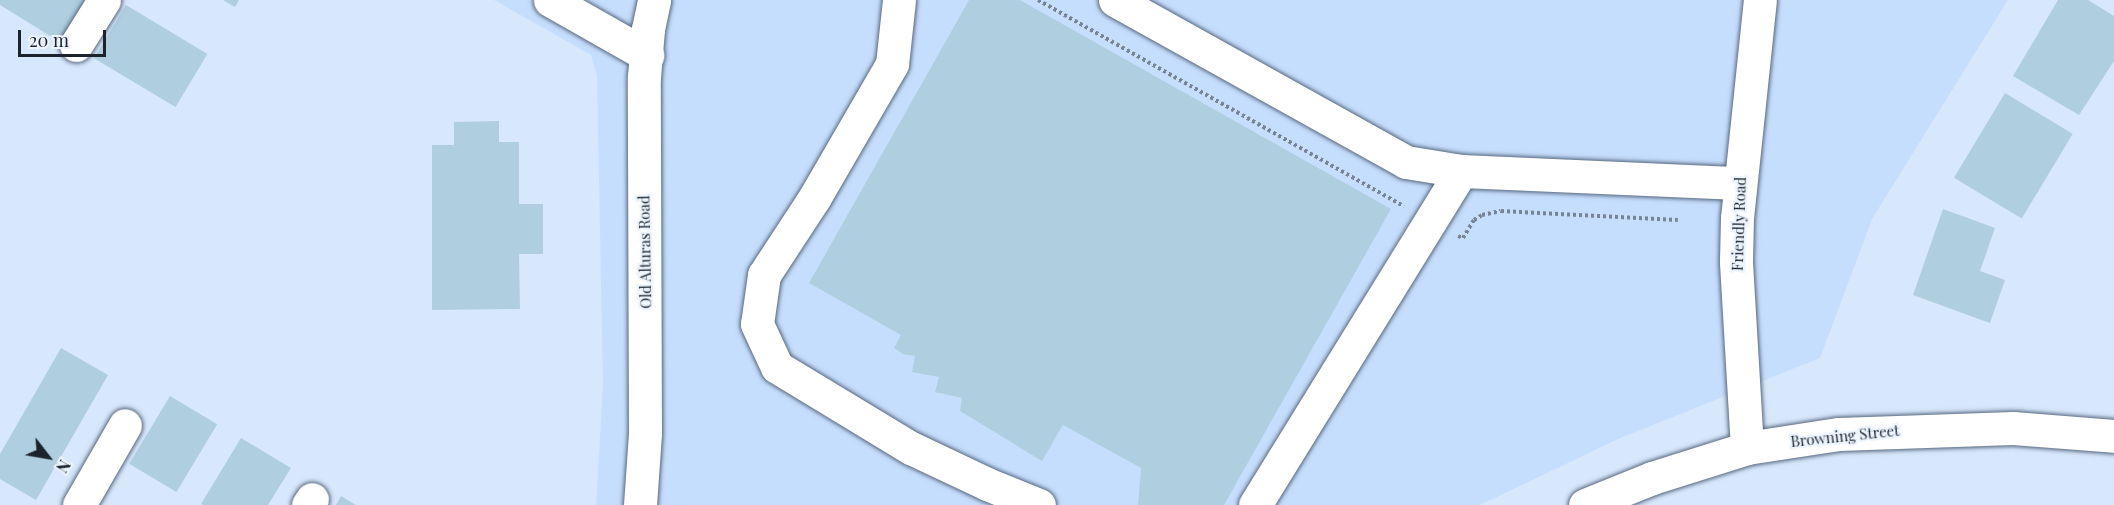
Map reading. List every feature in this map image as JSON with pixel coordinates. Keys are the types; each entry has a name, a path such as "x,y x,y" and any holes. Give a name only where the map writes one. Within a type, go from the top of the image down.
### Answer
{"street":[{"path":"76,45 104,0"},
{"path":"550,0 647,55"},
{"name":"Old Alturas Road","path":"640,505 645,433 643,150 647,55 654,0"},
{"path":"899,0 892,63 815,197 764,275 757,324 777,367 911,447 987,484 1039,505"},
{"path":"1115,0 1406,162 1461,171 1740,183"},
{"name":"Friendly Road","path":"1747,448 1736,261 1740,183 1760,0"},
{"path":"1255,505 1461,171"},
{"path":"81,504 125,424"},
{"name":"Browning Street","path":"1585,505 1652,478 1747,448 1839,434 2013,428 2114,436"}],"path":[{"path":"1038,0 1463,238 1474,220 1482,215 1501,211 1678,220"}],"shaded area":[{"path":"494,0 2008,0 1872,219 1820,358 1618,439 1480,505 596,505 603,385 597,76 591,55"}],"building":[{"path":"0,0 86,0 60,42 0,5"},
{"path":"223,0 239,0 235,7"},
{"path":"969,0 1020,0 1391,209 1224,505 1138,505 1141,468 1063,425 1042,461 960,411 962,398 935,392 939,377 912,372 915,356 903,354 894,348 901,335 809,283"},
{"path":"2058,0 2088,0 2114,16 2114,61 2079,115 2013,76"},
{"path":"126,5 207,54 175,107 94,58"},
{"path":"2005,93 2073,134 2022,219 1954,178"},
{"path":"499,121 499,142 519,142 519,204 543,204 543,254 519,254 520,309 432,310 432,145 454,145 454,122"},
{"path":"1943,209 1995,228 1980,271 2005,280 1990,323 1913,295"},
{"path":"61,348 108,375 36,500 0,479 0,454"},
{"path":"170,396 217,424 176,492 129,464"},
{"path":"241,438 291,468 268,505 201,504"},
{"path":"341,496 356,505 336,505"}]}
